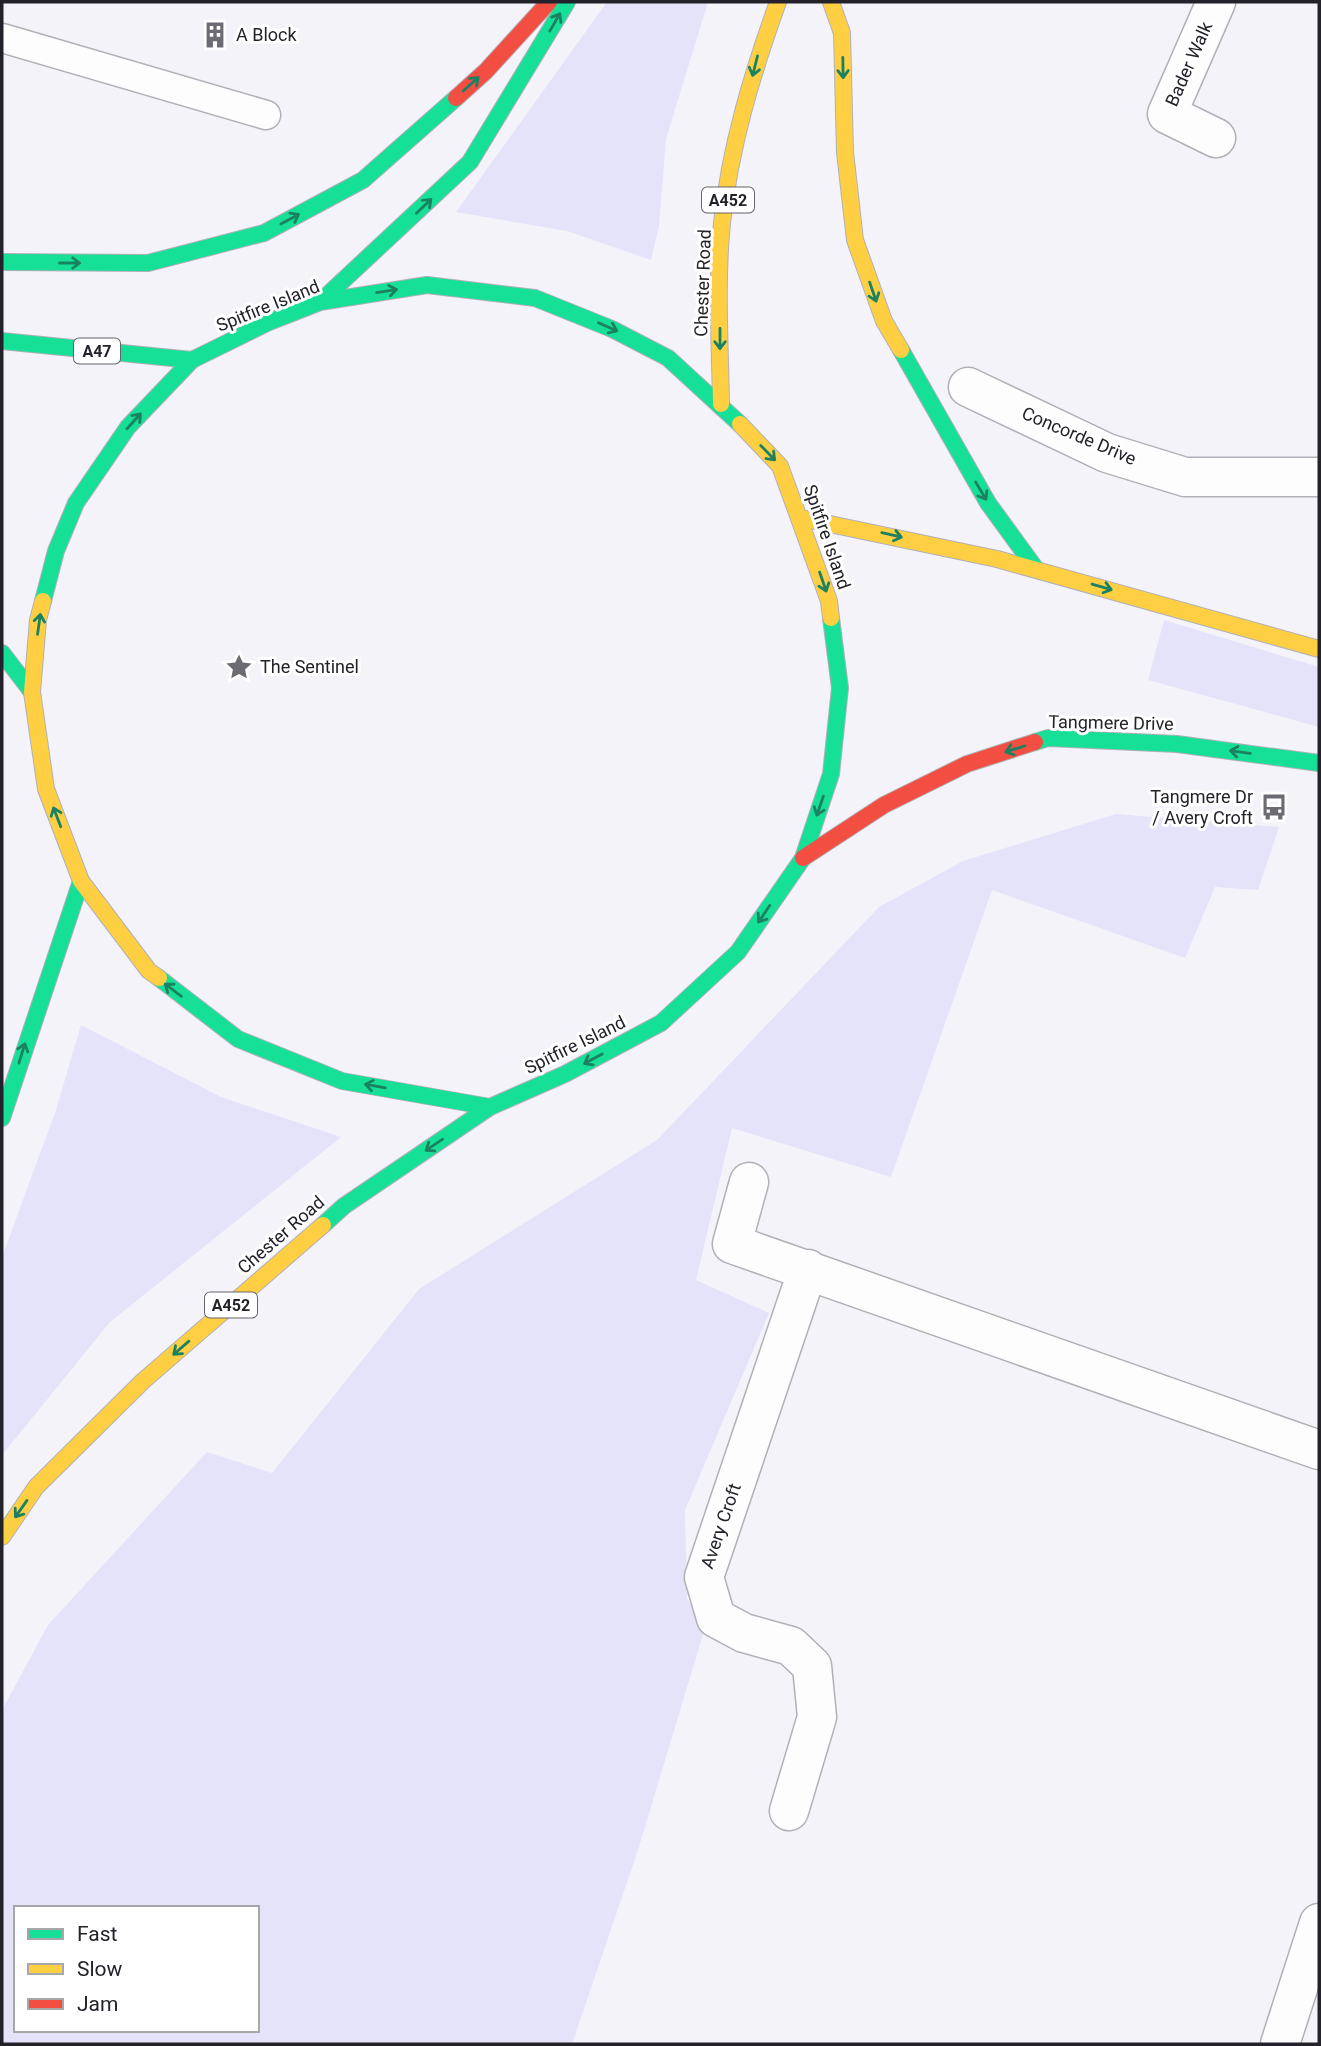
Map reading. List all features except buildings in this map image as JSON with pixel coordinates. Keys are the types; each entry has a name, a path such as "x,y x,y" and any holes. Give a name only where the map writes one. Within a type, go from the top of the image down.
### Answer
{"main road":[{"path":"2,262 148,263 264,233 363,180 486,71 549,2"},
{"path":"320,302 470,162 567,2"},
{"name":"Chester Road","path":"721,404 722,240 736,144 758,53 778,2"},
{"path":"831,2 842,33 845,152 855,240 880,310 935,414 988,503 1036,569"},
{"name":"Spitfire Island","path":"427,285 535,298 612,329 668,358 721,404 780,466 829,600 840,688 831,774 803,858 738,952 661,1023 565,1074 490,1107 342,1081 238,1039 149,971 82,881 46,789 32,692 38,620 57,551 76,503 128,427 192,360 320,302 427,285"},
{"name":"A47","path":"2,341 192,360"},
{"path":"801,518 862,528 1036,569 1319,649"},
{"path":"2,653 32,692"},
{"name":"Tangmere Drive","path":"803,858 884,805 967,764 1048,738 1177,744 1319,763"},
{"path":"2,1118 82,881"},
{"name":"Chester Road","path":"2,1537 36,1487 143,1381 344,1206 490,1107"}],"street":[{"name":"Bader Walk","path":"1216,2 1167,114 1216,138"},
{"name":"Concorde Drive","path":"968,387 1107,453 1185,477 1319,477"},
{"path":"749,1182 732,1244 1319,1450"},
{"name":"Avery Croft","path":"789,1811 817,1717 812,1666 791,1646 744,1633 716,1618 704,1577 808,1269"},
{"path":"1280,2044 1311,1978 1319,1923"}],"lane":[{"path":"2,38 266,115"}],"shaded area":[{"path":"607,2 708,2 666,139 659,226 651,260 567,231 456,212"},
{"path":"1164,620 1319,667 1319,727 1148,680"},
{"path":"1116,814 1279,827 1258,890 1215,887 1185,958 992,890 891,1177 732,1128 696,1280 769,1313 685,1510 687,1598 704,1631 638,1850 572,2044 2,2044 2,1710 48,1625 207,1452 272,1473 419,1289 657,1140 879,907 963,861"},
{"path":"81,1025 221,1097 341,1137 110,1322 2,1455 2,1257 56,1110"}],"traffic: fast":[{"path":"320,302 470,162 567,2"},
{"path":"2,262 148,263 264,233 363,180 456,98"},
{"path":"43,601 56,551 76,503 128,427 192,360 269,322 320,302 427,285 535,298 612,329 668,358 740,424"},
{"path":"2,341 192,360"},
{"path":"901,350 988,503 1036,569"},
{"path":"323,1225 344,1206 490,1107 565,1074 661,1023 738,952 803,858 831,774 840,688 831,618"},
{"path":"2,653 32,692"},
{"path":"1035,742 1048,738 1177,744 1319,763"},
{"path":"2,1118 81,881"},
{"path":"159,978 238,1039 342,1081 490,1107"}],"traffic: slow":[{"path":"721,404 719,268 722,223 730,167 743,111 778,2"},
{"path":"831,2 842,33 845,152 855,240 884,321 901,350"},
{"path":"740,424 780,466 829,601 831,618"},
{"path":"801,518 997,559 1319,649"},
{"path":"43,601 38,620 32,692 46,789 81,881 149,971 159,978"},
{"path":"2,1537 36,1487 143,1381 323,1225"}],"traffic: jam":[{"path":"456,98 486,71 549,2"},
{"path":"803,858 884,805 967,764 1035,742"}],"place":[{"name":"A Block","path":"215,35"},
{"name":"The Sentinel","path":"239,667"},
{"name":"Tangmere Dr / Avery Croft","path":"1274,807"}]}
